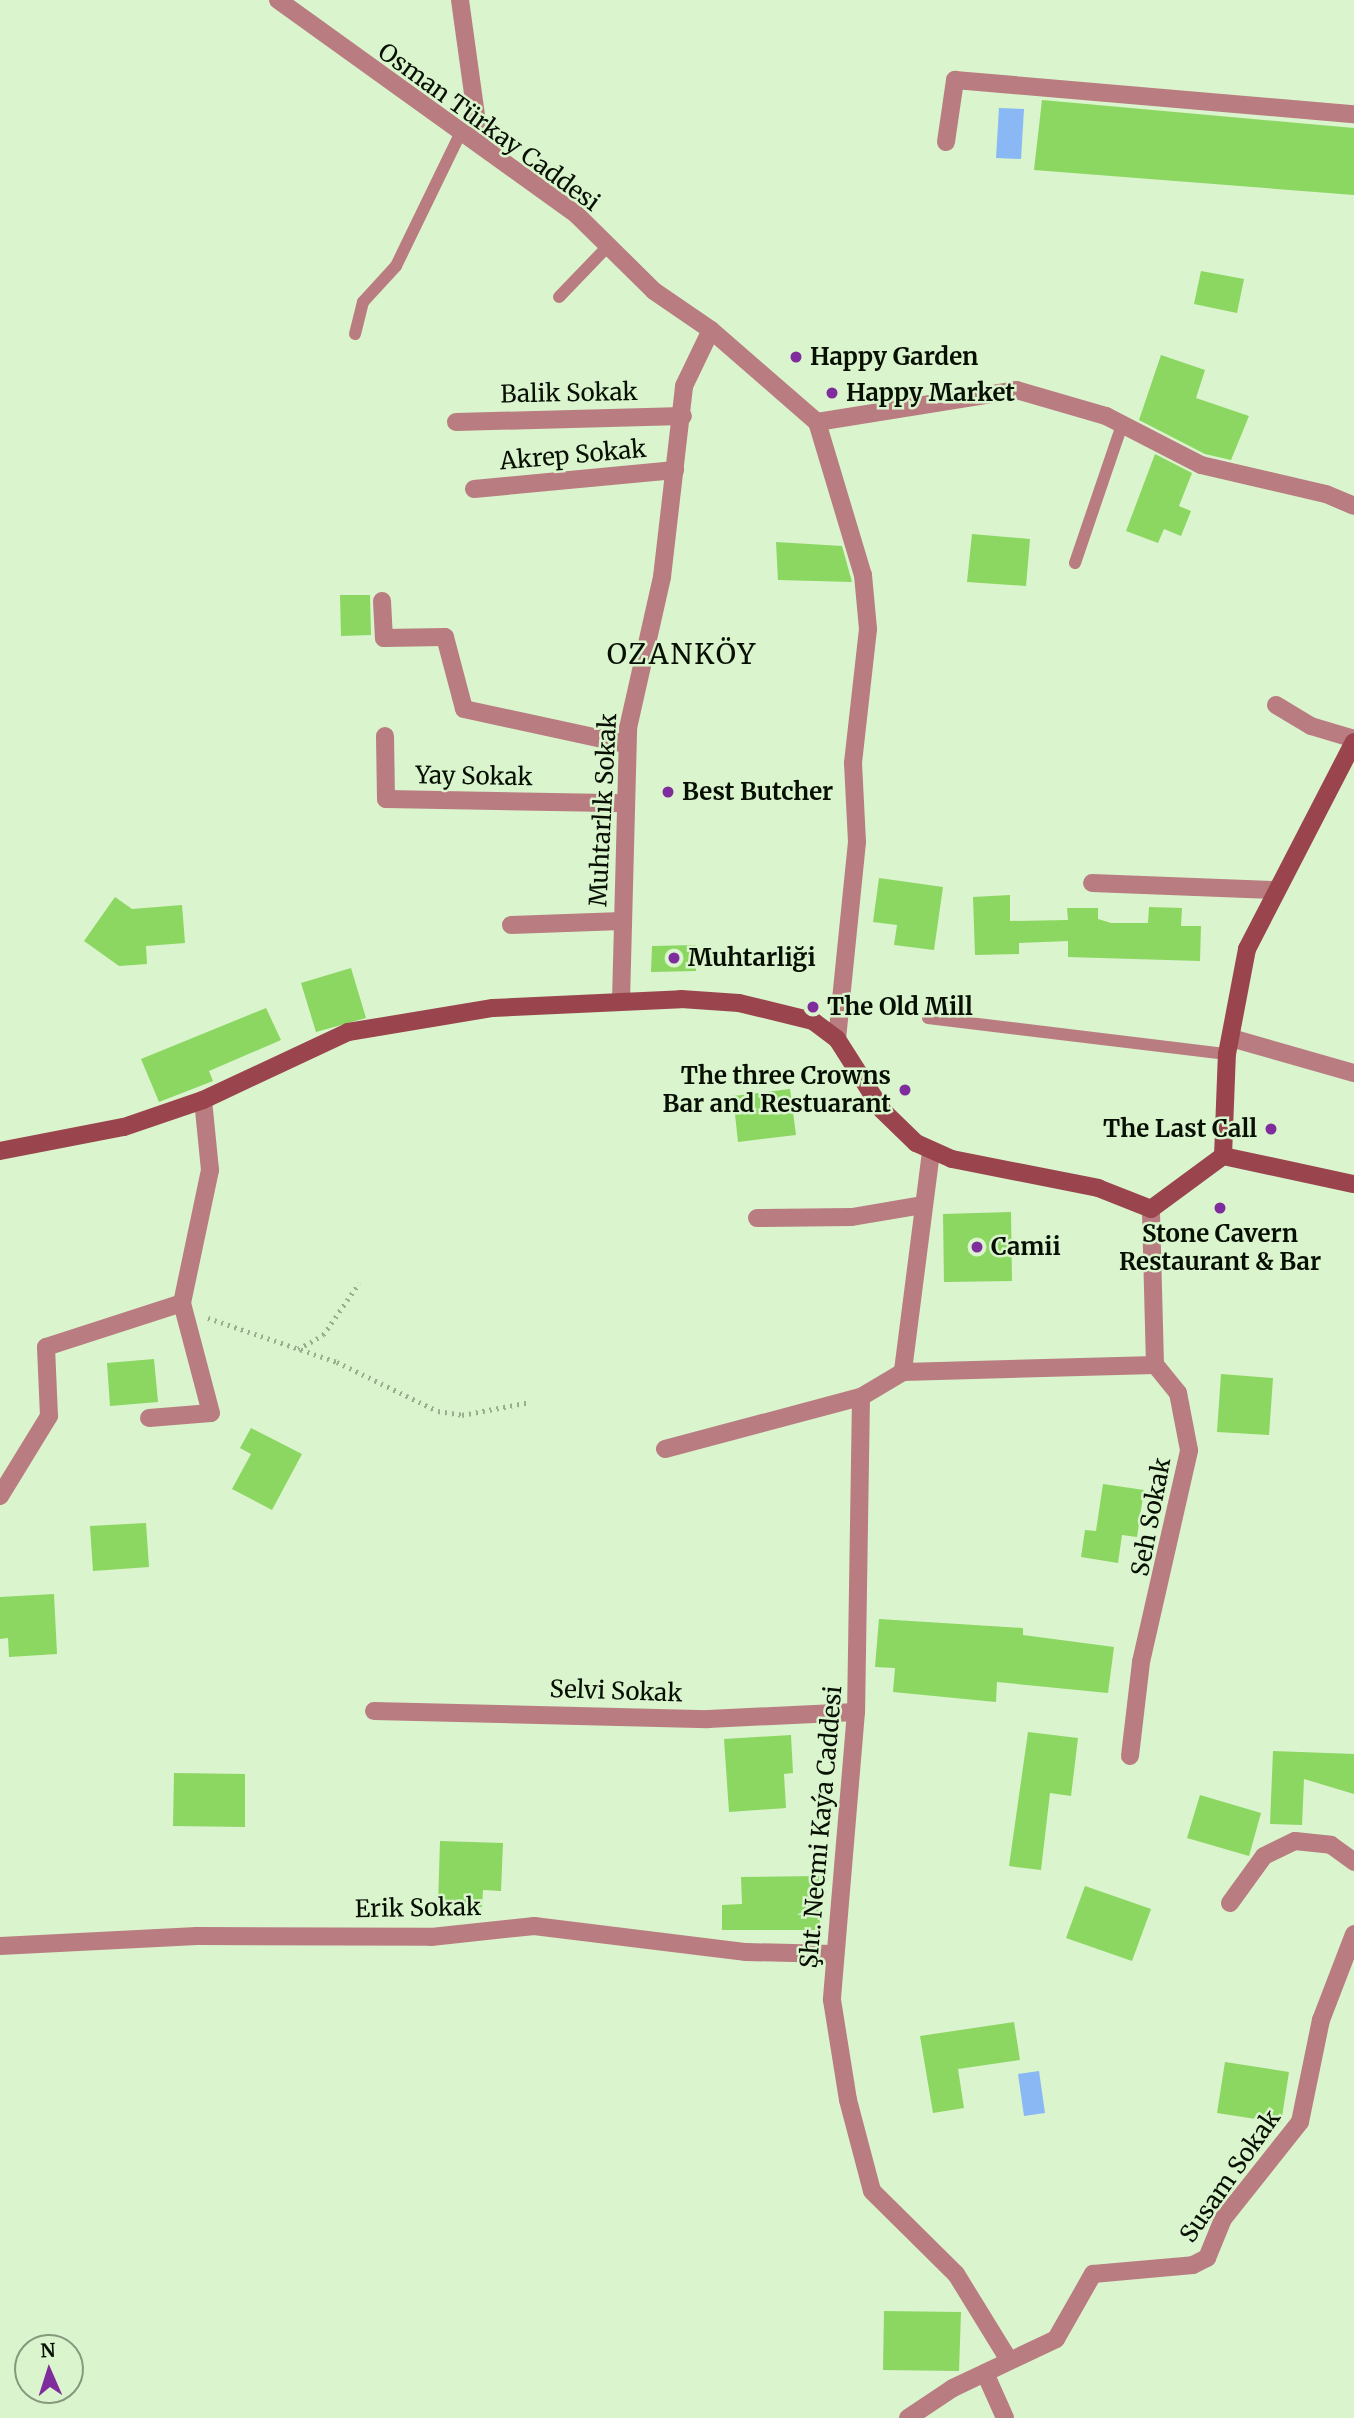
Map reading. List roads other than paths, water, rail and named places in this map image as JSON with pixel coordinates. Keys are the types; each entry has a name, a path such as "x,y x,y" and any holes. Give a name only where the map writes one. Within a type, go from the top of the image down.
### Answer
{"street":[{"name":"Osman Türkay Caddesi","path":"278,0 577,215 654,291 711,330 817,422"},
{"path":"460,0 480,144"},
{"path":"946,142 955,80 1354,114"},
{"name":"Muhtarlık Sokak","path":"621,1001 626,744 662,577 683,416 684,386 711,330"},
{"path":"837,1039 857,842 853,763 868,629 863,575 817,422 1016,390 1122,425 1201,465 1326,494 1354,506"},
{"name":"Balik Sokak","path":"456,422 683,416"},
{"name":"Akrep Sokak","path":"474,489 676,470"},
{"path":"382,601 384,638 445,637 464,709 626,744"},
{"path":"1223,1156 1229,1046 1247,949 1354,741 1311,726 1276,705"},
{"name":"Yay Sokak","path":"385,736 386,799 624,803"},
{"path":"1092,883 1276,890"},
{"path":"511,925 622,921"},
{"path":"0,1151 124,1127 203,1100 348,1032 493,1008 621,1001 704,1001 790,1012 837,1039 882,1110 931,1152 1098,1188 1151,1209"},
{"path":"1229,1046 1354,1073"},
{"path":"149,1418 211,1413 182,1306 210,1170 203,1100"},
{"path":"903,1372 922,1205 931,1152"},
{"path":"1151,1209 1223,1156 1354,1184"},
{"path":"757,1218 852,1217 922,1205"},
{"path":"665,1449 861,1398 903,1372 1155,1365 1151,1209"},
{"path":"0,1496 49,1416 46,1347 182,1306"},
{"name":"Seh Sokak","path":"1130,1756 1141,1662 1189,1450 1178,1393 1155,1365"},
{"name":"Şht. Necmi Kaýa Caddesi","path":"861,1398 856,1712 832,2000 848,2100 872,2191 956,2274 1009,2360"},
{"name":"Selvi Sokak","path":"374,1711 708,1719 856,1712"},
{"path":"1230,1903 1264,1856 1295,1841 1331,1845 1354,1862"},
{"name":"Erik Sokak","path":"0,1946 197,1936 431,1937 534,1926 746,1952 834,1954"},
{"name":"Susam Sokak","path":"1009,2360 1056,2339 1093,2274 1193,2265 1217,2245 1223,2218 1300,2122 1321,2020 1354,1934"},
{"path":"908,2418 1009,2360"},
{"path":"985,2373 1005,2418"}],"lane":[{"path":"355,334 363,302 396,266 461,132"},
{"path":"559,297 608,246"},
{"path":"1075,563 1122,425"},
{"path":"928,1018 1229,1046"}],"water":[{"path":"999,108 1024,109 1021,159 996,158"},
{"path":"1039,2071 1045,2113 1024,2116 1018,2074"}],"place":[{"name":"Happy Garden","path":"796,357"},
{"name":"Happy Market","path":"832,393"},
{"name":"Best Butcher","path":"668,792"},
{"name":"Muhtarliği","path":"674,958"},
{"name":"The Old Mill","path":"813,1007"},
{"name":"The three Crowns Bar and Restuarant","path":"905,1090"},
{"name":"The Last Call","path":"1271,1129"},
{"name":"Stone Cavern Restaurant & Bar","path":"1220,1208"},
{"name":"Camii","path":"977,1247"}],"district":[{"name":"OZANKÖY","path":"682,654"}]}
